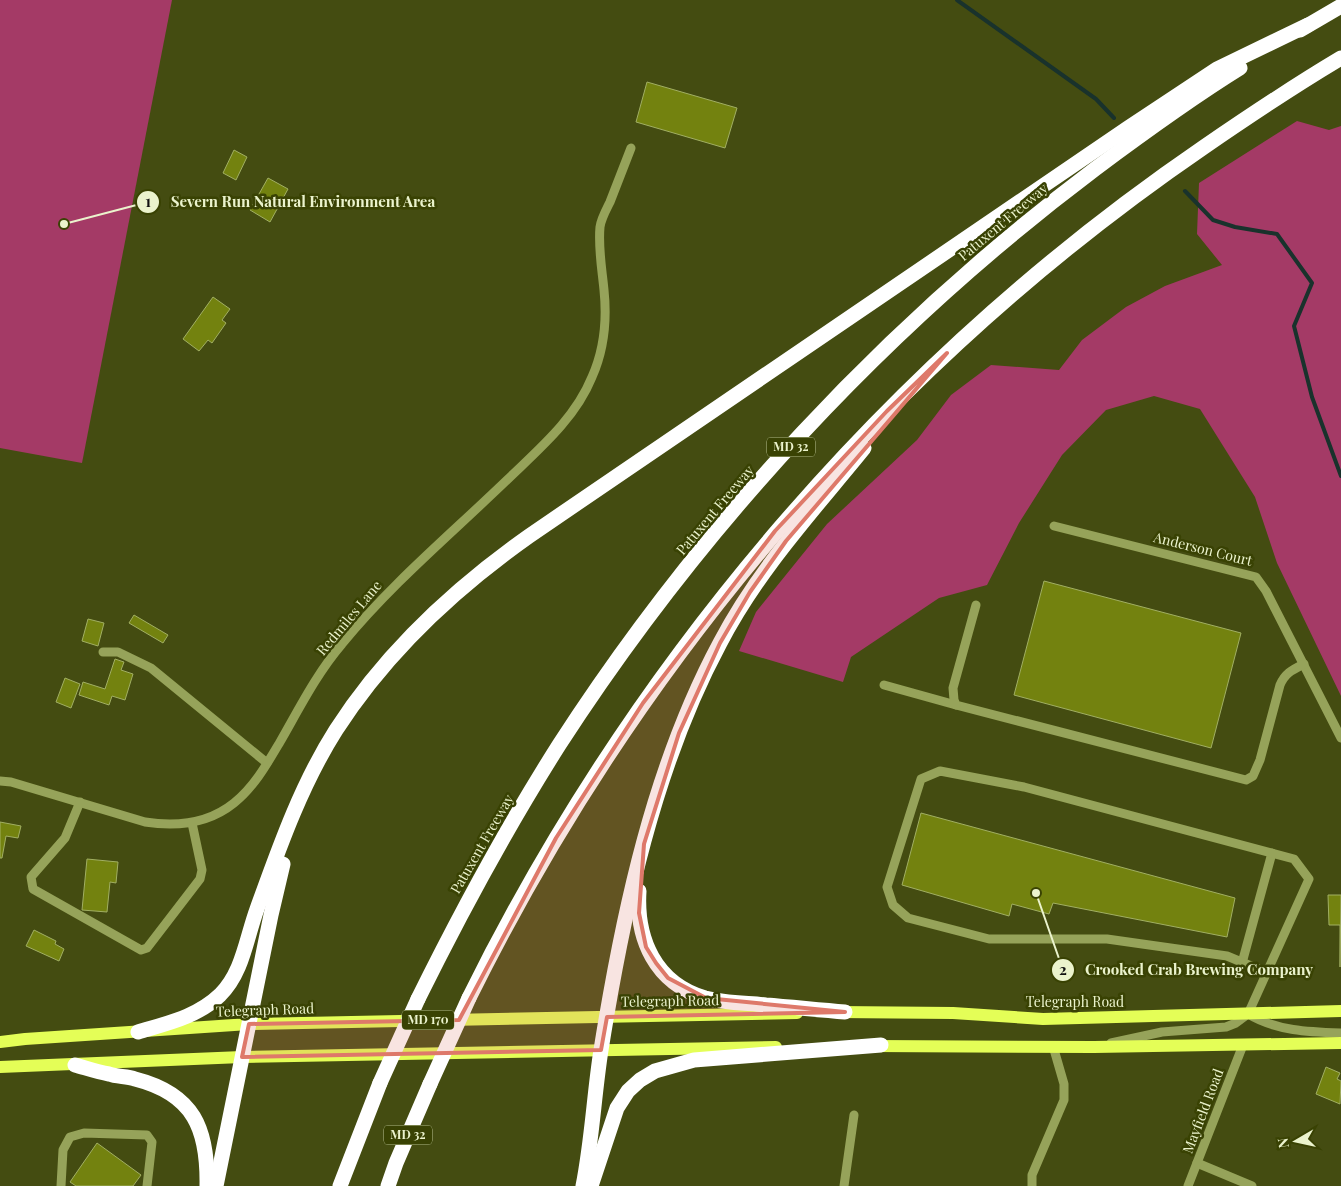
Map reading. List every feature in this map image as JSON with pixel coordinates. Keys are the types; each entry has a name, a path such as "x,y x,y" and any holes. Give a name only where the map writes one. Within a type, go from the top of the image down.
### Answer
{"highway":[{"name":"Patuxent Freeway","path":"340,1186 380,1084 418,999 516,816 605,678 666,594 737,507 850,383 914,320 1032,218 1135,139 1223,78 1341,6"},
{"path":"138,1032 186,1018 204,1008 220,995 231,982 241,962 256,912 298,801 314,767 336,730 357,699 389,659 425,620 493,561 1112,138 1217,69 1308,25"},
{"name":"MD 32","path":"388,1186 430,1084 469,998 511,917 570,815 643,703 702,623 782,524 886,411 1021,286 1145,188 1248,117 1341,58"},
{"path":"583,1186 601,1050 623,931 660,788 689,709 720,642 750,592 786,541 892,414 947,353"},
{"path":"216,1186 271,915 298,801"},
{"path":"644,844 638,913 641,931 646,947 668,978 688,991 706,998 728,1002 845,1012"},
{"path":"591,1186 617,1108 628,1092 640,1080 655,1071 694,1060 881,1045"},
{"path":"75,1065 110,1075 134,1078 154,1084 179,1098 191,1111 200,1128 206,1148 208,1186"}],"main road":[{"name":"Telegraph Road","path":"0,1042 250,1024 845,1012 953,1014 1043,1019 1341,1011"},
{"path":"0,1067 242,1057 601,1050 881,1045 1094,1046 1341,1043"}],"street":[{"name":"Redmiles Lane","path":"0,781 11,782 145,822 164,825 192,823 216,815 247,791 267,763 339,647 371,609 416,564 558,431 584,395 598,360 605,326 600,225 631,148"},
{"name":"Anderson Court","path":"1054,526 1256,577 1266,590 1341,738"},
{"path":"956,705 953,688 976,605"},
{"path":"103,652 118,652 151,668 267,763"},
{"path":"884,685 1246,780 1254,776 1260,760 1284,676 1290,670 1304,664"},
{"path":"1094,1046 1162,1032 1226,1027 1236,1023 1248,1014 1268,973 1310,879 1294,859 1024,787 940,771 921,779 887,887 893,905 908,918 989,939 1107,939 1227,956 1268,973"},
{"path":"80,802 65,838 32,877 33,889 141,950 147,948 200,879 202,870 192,823"},
{"path":"1242,963 1272,854"},
{"path":"1248,1014 1260,1022 1272,1026 1341,1033"},
{"name":"Mayfield Road","path":"1188,1186 1243,1045"},
{"path":"1032,1186 1032,1175 1064,1100 1064,1084 1053,1046"},
{"path":"844,1186 854,1115"},
{"path":"62,1186 63,1150 70,1137 84,1133 146,1136 152,1142 147,1186"},
{"path":"1197,1163 1252,1186"}],"highlighted area":[{"path":"947,353 786,541 750,592 720,643 679,733 644,844 639,913 646,947 656,963 668,978 706,998 845,1012 607,1017 601,1050 242,1057 249,1024 459,1020 556,838 643,703 775,531 887,411"}],"shaded area":[{"path":"0,0 172,0 82,463 0,448"},
{"path":"1297,121 1329,130 1341,126 1341,696 1277,563 1255,497 1200,409 1154,396 1106,410 1062,455 1019,523 987,585 939,598 851,657 843,682 739,651 756,612 827,524 917,440 951,395 991,365 1059,370 1082,340 1126,307 1165,286 1222,265 1197,234 1199,183"}],"building":[{"path":"647,82 737,108 725,148 636,122"},
{"path":"234,150 247,157 236,180 223,173"},
{"path":"268,178 288,189 270,222 250,210"},
{"path":"213,297 230,309 222,320 226,323 212,343 208,340 199,351 183,339"},
{"path":"1044,581 1241,633 1211,748 1014,695"},
{"path":"134,615 168,635 163,643 129,623"},
{"path":"88,619 104,623 98,646 82,641"},
{"path":"115,659 124,662 121,670 133,674 125,700 112,696 109,705 79,695 83,682 105,689"},
{"path":"65,678 80,684 71,708 56,702"},
{"path":"921,813 1235,898 1227,937 1053,903 1049,914 1012,904 1009,916 902,885"},
{"path":"0,822 21,826 18,838 6,836 2,858 0,858"},
{"path":"87,859 118,862 116,883 110,882 107,912 82,910"},
{"path":"1328,895 1341,895 1340,967 1340,925 1329,925"},
{"path":"34,930 56,941 55,944 64,949 59,961 26,946"},
{"path":"1326,1067 1340,1073 1337,1079 1341,1081 1340,1104 1316,1094"},
{"path":"97,1143 141,1175 133,1186 76,1186 70,1182"}],"waterway":[{"path":"957,0 1096,99 1114,118"},
{"path":"1185,191 1213,220 1235,227 1277,234 1312,283 1294,326 1312,397 1341,476"}],"place":[{"name":"Severn Run Natural Environment Area","path":"64,224"},
{"name":"Crooked Crab Brewing Company","path":"1036,893"}]}
